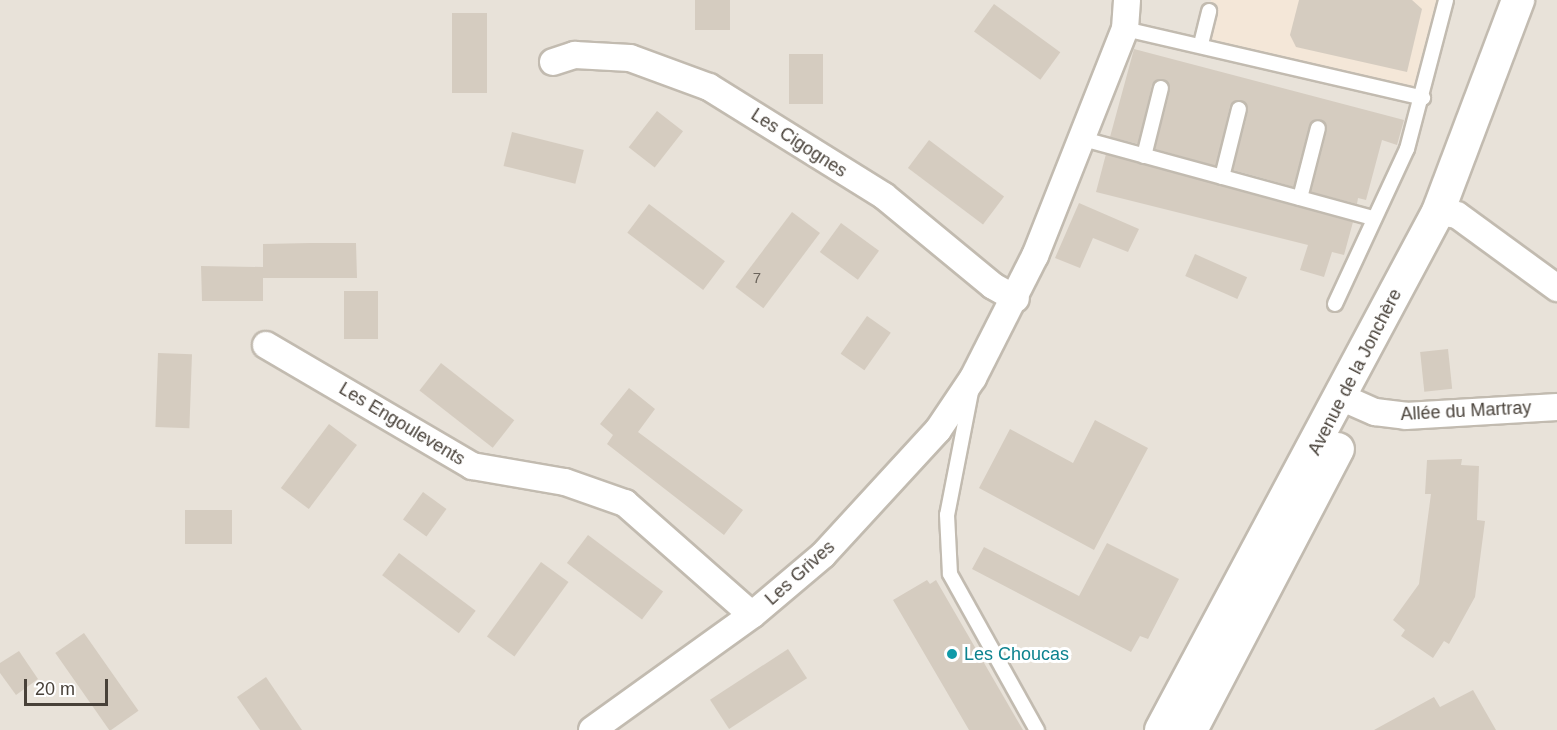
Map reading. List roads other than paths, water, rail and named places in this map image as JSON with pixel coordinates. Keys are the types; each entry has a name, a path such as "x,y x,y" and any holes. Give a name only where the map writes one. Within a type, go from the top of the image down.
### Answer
{"street":[{"path":"973,378 1016,299 1125,29 1126,0"},
{"name":"Avenue de la Jonchère","path":"1448,213 1518,0"},
{"name":"Avenue de la Jonchère","path":"1191,730 1352,402 1448,213 1538,0"},
{"name":"Les Cigognes","path":"553,62 575,55 630,58 709,87 884,196 993,286 1016,299"},
{"path":"1448,213 1557,288"},
{"name":"Les Engoulevents","path":"266,345 472,465 565,482 625,503 752,615"},
{"name":"Les Grives","path":"601,727 752,615 823,555 938,430 973,378"},
{"name":"Avenue de la Jonchère","path":"1161,730 1352,402"},
{"name":"Allée du Martray","path":"1352,402 1406,416 1557,407"}],"lane":[{"path":"1335,304 1407,149 1423,98 1446,0"},
{"path":"1200,44 1209,11"},
{"path":"1125,29 1200,44 1423,98"},
{"path":"1144,156 1161,87"},
{"path":"1222,177 1239,109"},
{"path":"1300,198 1318,128"},
{"path":"1080,138 1373,218"},
{"path":"973,378 947,515 950,574 1037,730"}],"place":[{"name":"Les Choucas","path":"952,654"}]}
